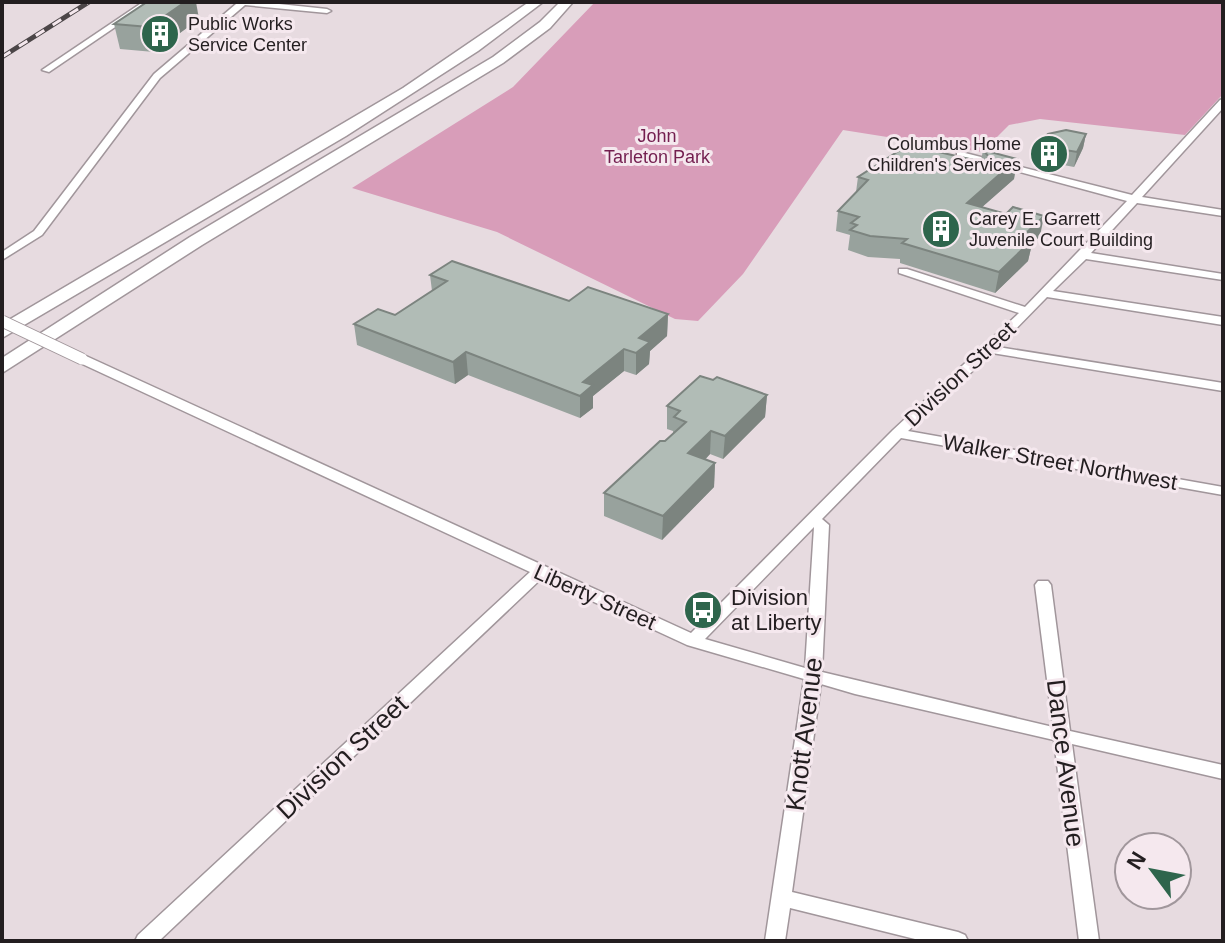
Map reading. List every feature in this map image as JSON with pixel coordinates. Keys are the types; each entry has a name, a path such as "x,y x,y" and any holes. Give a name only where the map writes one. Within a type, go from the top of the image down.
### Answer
{"highway":[{"path":"2,332 80,282 407,94 537,2"},
{"path":"2,367 123,286 498,60 545,25 567,2"},
{"path":"2,382 123,286"}],"street":[{"path":"46,70 148,2"},
{"path":"235,2 327,11"},
{"path":"2,257 38,233 157,76 243,3"},
{"name":"Division Street","path":"693,641 817,522 898,433 989,349 1083,255 1223,102"},
{"path":"960,153 1133,199 1223,213"},
{"path":"1095,189 1107,176"},
{"path":"1083,255 1223,277"},
{"path":"903,271 1026,311"},
{"path":"1043,293 1223,321"},
{"name":"Liberty Street","path":"2,321 693,641 812,677 1223,772"},
{"path":"989,349 1223,387"},
{"name":"Walker Street Northwest","path":"898,433 1223,491"},
{"name":"Knott Avenue","path":"775,941 812,677 817,522"},
{"name":"Division Street","path":"145,941 539,572"},
{"name":"Dance Avenue","path":"1043,585 1089,941"},
{"path":"783,898 958,941"}],"green space":[{"name":"John Tarleton Park","path":"595,2 1223,2 1223,94 1185,135 1040,119 1009,125 982,152 843,130 743,274 698,321 675,319 497,232 352,188 513,87"}],"building":[{"path":"147,2 185,2 149,27 114,24"},
{"path":"1066,130 1086,134 1077,152 1035,145 1048,134"},
{"name":"Carey E. Garrett Juvenile Court Building","path":"908,145 996,165 983,150 1017,159 967,203 1006,214 1013,207 1044,216 1022,237 1032,240 999,272 902,243 907,239 870,236 850,230 857,225 851,223 859,217 838,211 868,180 858,177"},
{"path":"452,261 569,301 588,287 668,314 639,338 650,342 636,353 624,349 583,382 593,385 580,396 466,352 453,362 354,324 378,309 395,315 447,281 430,275"},
{"path":"700,376 713,380 717,377 767,395 725,436 711,431 688,453 715,463 663,516 604,493 660,441 665,441 686,422 674,417 680,411 667,406"}],"railway":[{"path":"2,57 89,2"}],"place":[{"name":"Public Works Service Center","path":"160,34"},
{"name":"Columbus Home Children's Services","path":"1049,154"},
{"name":"Carey E. Garrett Juvenile Court Building","path":"941,229"},
{"name":"Division at Liberty","path":"703,610"}]}
